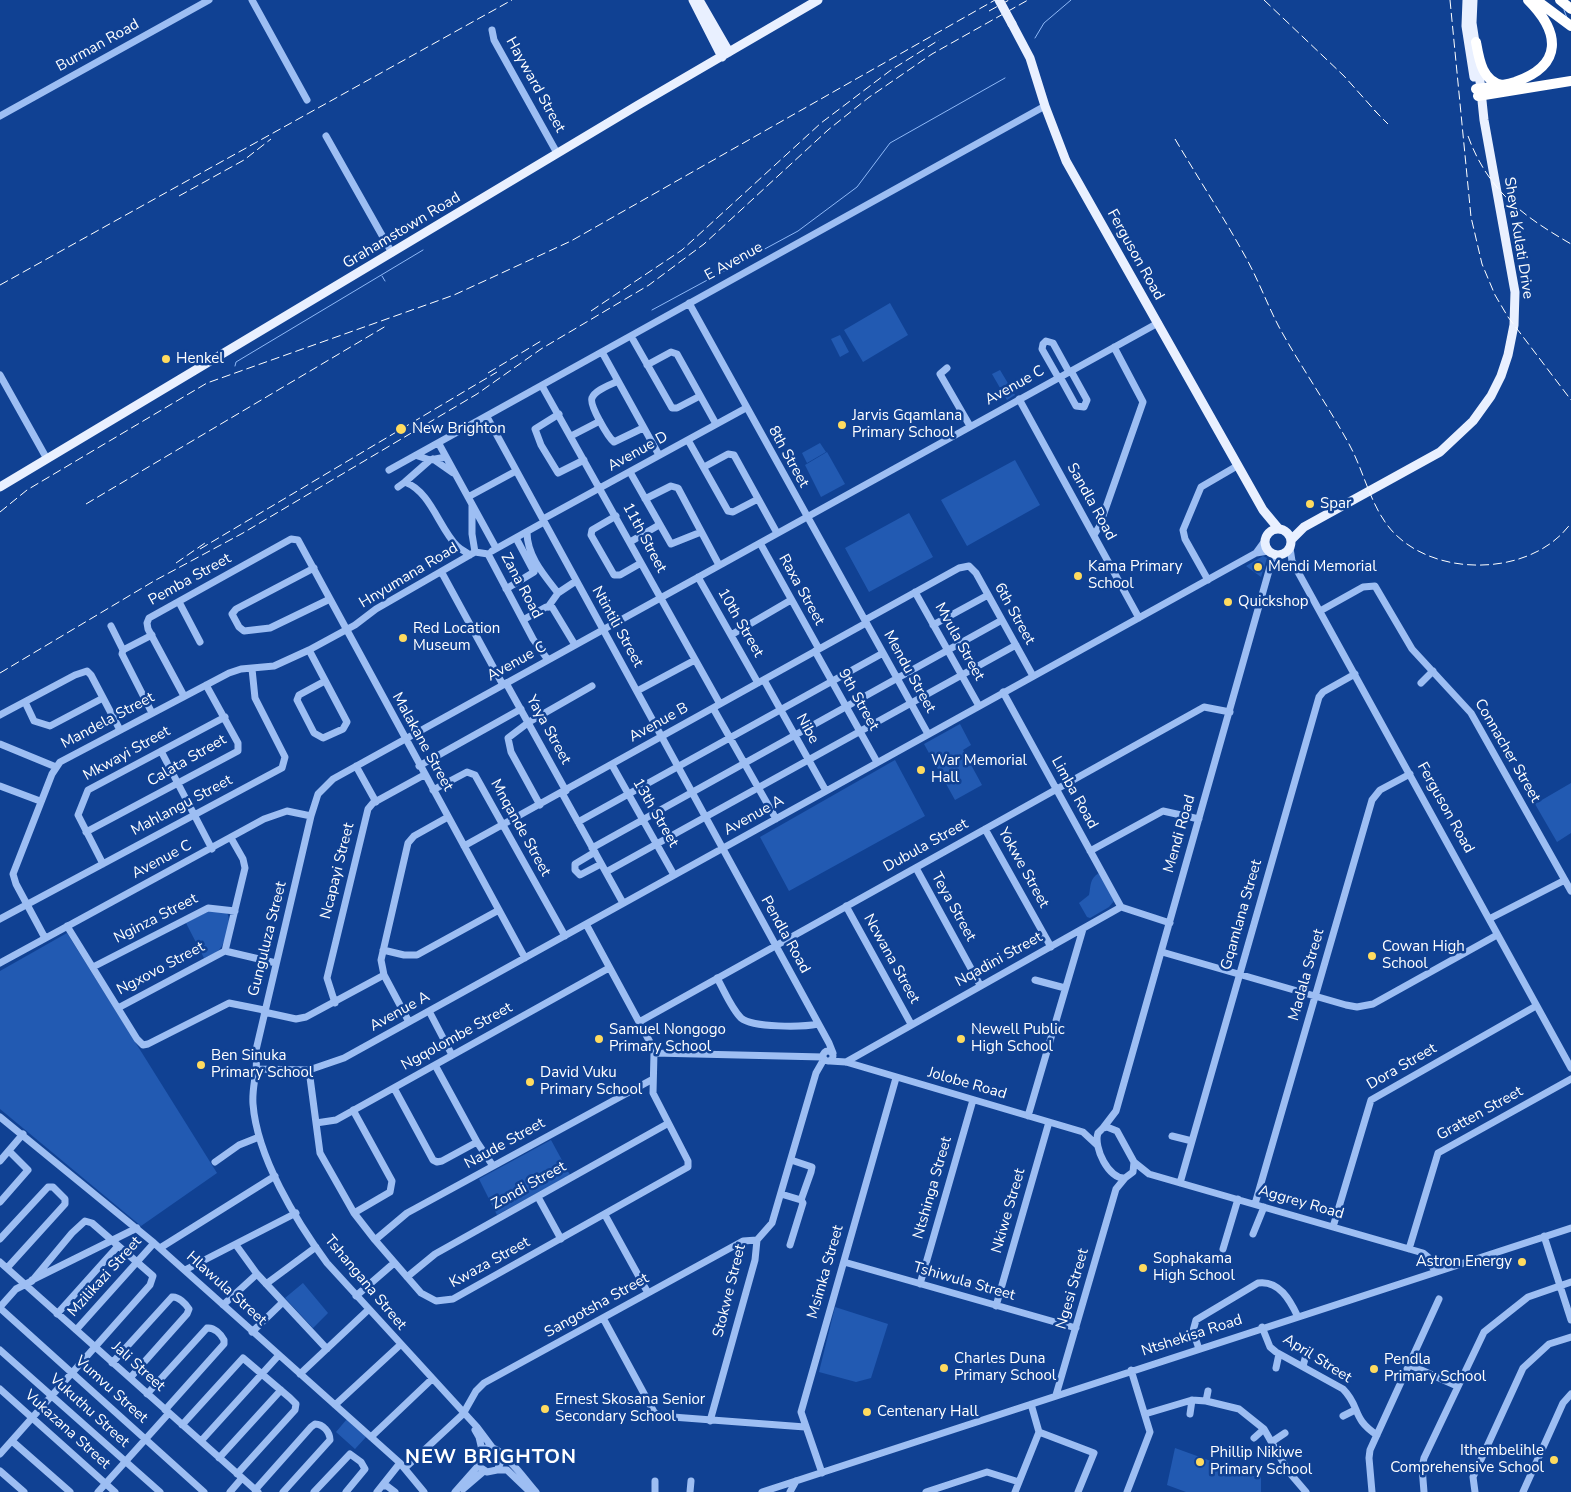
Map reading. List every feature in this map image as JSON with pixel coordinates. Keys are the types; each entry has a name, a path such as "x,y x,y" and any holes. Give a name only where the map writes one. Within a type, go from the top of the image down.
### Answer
{"highway":[{"path":"1480,92 1524,78 1546,61 1552,50 1553,38 1548,23 1528,0"},
{"path":"1536,0 1571,26"},
{"path":"1560,0 1571,9"},
{"path":"1476,42 1482,69 1492,81 1503,85"},
{"path":"1480,92 1571,81"}],"main road":[{"path":"693,0 726,55"},
{"path":"699,0 726,55"},
{"name":"Grahamstown Road","path":"0,487 557,153 818,0"},
{"name":"Ferguson Road","path":"999,0 1030,58 1045,106 1066,161 1266,516 1288,534 1277,549"},
{"path":"1467,0 1466,26 1480,92"},
{"path":"1473,0 1472,23 1476,42 1480,92"},
{"name":"Sheya Kulati Drive","path":"1277,549 1304,527 1440,452 1473,421 1491,396 1500,376 1512,334 1515,292 1480,92"},
{"name":"Ferguson Road","path":"1266,516 1268,532"},
{"name":"Sheya Kulati Drive","path":"1268,532 1304,527"},
{"path":"1268,532 1277,549"}],"street":[{"name":"Burman Road","path":"0,116 209,0"},
{"path":"252,0 307,100"},
{"name":"Hayward Street","path":"492,30 494,40 557,153"},
{"name":"E Avenue","path":"389,470 418,456 689,303 1045,106"},
{"path":"326,136 392,253"},
{"name":"8th Street","path":"689,303 806,517 866,622"},
{"name":"Avenue C","path":"0,963 279,812 311,816 318,794 326,784 356,766 1158,323"},
{"path":"631,336 673,408 680,407 700,396"},
{"name":"Avenue C","path":"1050,340 1070,371 1087,400 1084,407 1076,406 1042,349 1045,342 1050,340"},
{"path":"1094,535 1099,527 1143,405 1140,393 1114,346"},
{"path":"602,352 659,456"},
{"path":"648,365 670,352 676,353 716,424"},
{"path":"947,368 940,374 970,426"},
{"path":"0,375 47,459"},
{"path":"618,381 594,394 592,398 591,403 600,421 614,442 643,428"},
{"name":"11th Street","path":"542,386 601,487 694,660 717,706 730,739 776,819"},
{"name":"Sandla Road","path":"1019,399 1139,618"},
{"name":"Avenue D","path":"543,521 746,408"},
{"path":"558,414 535,429 534,433 540,444 558,473 584,460"},
{"name":"Ntintili Street","path":"487,417 722,849"},
{"path":"572,436 600,421"},
{"path":"688,440 730,512 758,499"},
{"path":"439,444 496,548"},
{"path":"704,467 732,454 777,533"},
{"path":"418,456 431,460 455,474"},
{"path":"446,457 431,460 402,484 414,488 434,511 456,545 473,554"},
{"path":"1208,580 1185,539 1183,530 1201,487 1237,466"},
{"path":"468,497 516,471"},
{"path":"630,472 672,545 701,532"},
{"path":"645,499 671,486 676,487 719,565"},
{"path":"472,505 473,554"},
{"path":"616,516 592,530 591,535 614,575 620,575 641,563"},
{"name":"Zana Road","path":"543,521 518,541 496,548 488,554 523,620 548,660"},
{"path":"630,542 659,525"},
{"path":"527,532 528,544 542,572 558,593"},
{"name":"Pemba Street","path":"152,635 147,625 149,618 291,539 296,539"},
{"name":"Malakane Street","path":"296,539 314,568 404,739 525,958"},
{"path":"518,541 528,544"},
{"path":"506,589 534,572 518,541"},
{"name":"Raxa Street","path":"760,543 817,650"},
{"name":"Avenue A","path":"256,1069 309,1070 340,1060 1256,553 1277,549"},
{"name":"Ferguson Road","path":"1277,549 1292,561 1479,898 1496,935 1571,1068"},
{"name":"Mendi Road","path":"1118,1131 1116,1111 1277,549"},
{"name":"Hnyumana Road","path":"346,630 376,609 473,554 488,554"},
{"name":"Avenue B","path":"464,846 761,682 915,592 959,568 969,566"},
{"name":"6th Street","path":"969,566 974,570 1033,676"},
{"path":"314,568 236,609 232,614 235,622 244,631 266,630 330,599"},
{"name":"Yaya Street","path":"442,573 505,684 529,722 578,822 623,903"},
{"name":"10th Street","path":"698,577 761,682"},
{"path":"523,620 548,606 558,593 576,581"},
{"name":"Connacher Street","path":"1320,611 1363,587 1375,586 1412,649 1471,712 1571,891"},
{"name":"Mvula Street","path":"915,592 979,706"},
{"path":"933,625 988,595"},
{"path":"732,635 791,600"},
{"path":"178,602 200,642"},
{"path":"548,606 556,610 575,645"},
{"path":"601,864 580,875 575,870 575,864 594,850 643,820 1002,620"},
{"name":"Mendu Street","path":"866,622 928,734"},
{"path":"111,626 123,650 122,654 152,713"},
{"name":"Mandela Street","path":"45,938 16,884 13,870 56,767 65,759 235,670 274,666 346,630"},
{"path":"123,650 152,635 184,696"},
{"path":"606,872 706,819 1016,646"},
{"path":"309,650 325,681 346,722 343,729 323,738 314,733 297,700 299,695 325,681"},
{"name":"9th Street","path":"817,650 877,762"},
{"path":"578,822 730,739 883,652"},
{"path":"637,691 694,660"},
{"name":"Mahlangu Street","path":"0,919 280,770 285,763 285,757 255,698 252,669"},
{"path":"0,715 83,671 91,675 120,730"},
{"path":"1421,682 1433,671"},
{"name":"Gqamlana Street","path":"1180,1182 1319,697 1323,692 1355,674"},
{"name":"Nibe","path":"761,682 780,709 826,791"},
{"name":"Calata Street","path":"86,832 238,751 238,743 206,684"},
{"path":"540,805 507,743 509,736 529,722 592,686"},
{"name":"Limba Road","path":"1003,692 1121,907"},
{"path":"25,702 34,720 50,726 103,698"},
{"name":"Dubula Street","path":"639,1022 774,945 1204,707 1230,712"},
{"path":"419,766 521,709"},
{"name":"Mkwayi Street","path":"103,864 78,815 88,790 225,717"},
{"path":"0,744 56,767"},
{"path":"161,751 212,849"},
{"name":"13th Street","path":"612,765 674,875"},
{"path":"356,766 376,802 424,775"},
{"name":"Mnqande Street","path":"433,790 464,773 471,772 475,775 564,936"},
{"name":"Madala Street","path":"1256,1204 1373,796 1380,790 1410,774"},
{"path":"0,786 40,802"},
{"name":"Ncapayi Street","path":"335,1003 328,989 327,978 368,809 376,802"},
{"path":"1090,850 1163,811 1199,819"},
{"name":"Gunguluza Street","path":"256,1069 256,1050 264,1011 311,816"},
{"path":"410,1022 384,975 381,960 408,843 414,836 448,817"},
{"name":"Yokwe Street","path":"985,829 1051,947"},
{"path":"225,951 244,868 243,859 231,838"},
{"name":"Pendla Road","path":"722,849 824,1035 828,1056"},
{"name":"Teya Street","path":"916,868 980,985"},
{"path":"1489,919 1565,880"},
{"name":"Ncwana Street","path":"846,906 911,1024"},
{"name":"Nginza Street","path":"93,968 203,910 215,907 235,911"},
{"path":"1121,907 1170,923"},
{"name":"Nqadini Street","path":"845,1062 1121,907"},
{"path":"383,950 410,956 422,953 499,910"},
{"path":"586,924 654,1053 653,1093 667,1124"},
{"path":"67,926 143,1045 229,1003 302,1018 335,1003 384,975"},
{"path":"1028,1116 1083,929"},
{"path":"1162,952 1352,1006 1368,1005 1496,935"},
{"name":"Ngxovo Street","path":"118,1008 225,951 276,963"},
{"name":"Ngqolombe Street","path":"316,1123 336,1120 609,968"},
{"path":"717,978 737,1012 746,1020 754,1023 807,1026 818,1024"},
{"path":"1035,980 1065,988"},
{"name":"Dora Street","path":"1333,1227 1371,1100 1536,1006"},
{"path":"429,1011 452,1055"},
{"path":"654,1053 828,1056"},
{"name":"Jolobe Road","path":"828,1056 896,1078 1083,1132 1097,1145 1114,1176"},
{"name":"Stokwe Street","path":"710,1421 753,1268 757,1240 769,1228 781,1194 816,1074 828,1056"},
{"path":"434,1065 477,1142 493,1166"},
{"name":"Tshangana Street","path":"256,1069 253,1096 259,1137 275,1176 316,1248 368,1310 463,1414 479,1437 482,1450"},
{"name":"Kwaza Street","path":"309,1070 320,1153 354,1212 375,1240 407,1277 428,1297 436,1300 449,1300 605,1215 688,1167 688,1162 667,1124"},
{"name":"Msimka Street","path":"822,1472 805,1428 801,1412 896,1078"},
{"name":"Naude Street","path":"375,1240 400,1218 653,1079"},
{"name":"Gratten Street","path":"1409,1248 1437,1154 1571,1079"},
{"path":"394,1088 434,1161 442,1162 477,1142"},
{"name":"Ntshinga Street","path":"920,1284 973,1100"},
{"path":"354,1110 392,1181 393,1187 390,1192 354,1212"},
{"name":"Mendi Road","path":"1102,1128 1116,1111"},
{"name":"Hlawula Street","path":"0,1116 154,1242 402,1465 424,1492"},
{"name":"Nkiwe Street","path":"996,1306 1049,1122"},
{"name":"Zondi Street","path":"407,1277 435,1254 667,1124"},
{"path":"1097,1145 1096,1136 1102,1128 1111,1127 1118,1131 1134,1162 1128,1177"},
{"name":"Jolobe Road","path":"1083,1132 1102,1128"},
{"path":"0,1161 23,1134"},
{"path":"1172,1136 1192,1142"},
{"path":"215,1162 239,1145 259,1137"},
{"path":"0,1202 28,1170 9,1151"},
{"path":"790,1245 803,1203 801,1200 812,1168 791,1160"},
{"name":"Aggrey Road","path":"1134,1162 1149,1174"},
{"name":"Aggrey Road","path":"1114,1176 1128,1177 1149,1174 1409,1248 1426,1254 1435,1272"},
{"path":"160,1248 275,1176"},
{"name":"Ngesi Street","path":"1056,1396 1116,1189 1114,1176"},
{"name":"Ngesi Street","path":"1116,1189 1128,1177"},
{"path":"0,1239 48,1187 53,1188 65,1199 65,1204 7,1268"},
{"path":"781,1194 801,1200"},
{"path":"538,1197 561,1239"},
{"path":"1223,1249 1238,1199"},
{"path":"1253,1234 1264,1207"},
{"path":"184,1270 296,1214"},
{"path":"605,1215 648,1294"},
{"path":"0,1454 152,1282 152,1274 92,1223 83,1221 39,1270 32,1281"},
{"path":"0,1307 16,1289 116,1243 137,1228"},
{"name":"Ntshekisa Road","path":"767,1492 783,1488 796,1480 1131,1370 1571,1228"},
{"path":"1544,1236 1571,1320"},
{"name":"Sangotsha Street","path":"380,1489 402,1465 463,1414 476,1391 484,1383 743,1241 757,1240"},
{"name":"Mzilikazi Street","path":"76,1330 154,1242"},
{"path":"57,1314 116,1243"},
{"path":"236,1245 257,1274 327,1349"},
{"path":"266,1284 316,1248"},
{"name":"Jali Street","path":"0,1262 256,1491"},
{"name":"Tshiwula Street","path":"844,1262 1076,1328"},
{"path":"356,1296 394,1263"},
{"path":"223,1305 257,1274"},
{"path":"1199,1349 1193,1331 1196,1320 1258,1283 1266,1282 1276,1286 1290,1301 1298,1316"},
{"path":"1424,1492 1423,1462 1457,1386 1484,1332 1525,1298 1571,1282"},
{"path":"112,1363 171,1298 175,1297 186,1305 189,1309 187,1314 130,1378"},
{"path":"1372,1492 1369,1458 1377,1435 1439,1299"},
{"path":"252,1332 283,1302"},
{"name":"Vumvu Street","path":"0,1307 204,1492"},
{"path":"300,1374 368,1310"},
{"path":"603,1318 656,1414 662,1418 805,1428"},
{"name":"April Street","path":"1262,1327 1270,1347 1279,1354 1339,1386 1351,1398 1363,1425 1377,1435"},
{"path":"98,1492 146,1439 225,1341 212,1328 207,1328 147,1394"},
{"path":"1475,1492 1473,1477 1523,1368 1549,1344 1571,1337"},
{"path":"335,1405 400,1345"},
{"name":"Vukuthu Street","path":"0,1350 160,1492"},
{"path":"1276,1368 1279,1354"},
{"path":"1303,1366 1306,1355"},
{"path":"201,1441 279,1356"},
{"path":"182,1425 241,1359 247,1360 295,1403 295,1410 240,1476 230,1492"},
{"path":"1410,1365 1457,1386"},
{"path":"1128,1492 1150,1434 1131,1370"},
{"path":"371,1437 432,1379"},
{"name":"Vukazana Street","path":"0,1389 115,1492"},
{"path":"219,1458 281,1390"},
{"path":"1206,1401 1208,1391"},
{"path":"1523,1492 1564,1403 1571,1394"},
{"path":"1145,1414 1192,1400 1206,1401 1239,1409 1251,1416 1264,1429 1273,1441 1288,1472 1306,1492"},
{"path":"1190,1414 1192,1400"},
{"path":"1015,1492 1039,1432 1032,1404"},
{"path":"1343,1416 1355,1410"},
{"name":"Tshangana Street","path":"463,1414 477,1426 492,1447"},
{"path":"256,1491 311,1427 315,1424 320,1425 330,1434 330,1440 283,1492"},
{"path":"1254,1438 1264,1429"},
{"path":"1039,1432 1094,1454 1078,1492"},
{"path":"1273,1441 1285,1433"},
{"path":"12,1441 70,1492"},
{"path":"530,1492 507,1470 490,1472 481,1468 477,1459 482,1450 492,1447 500,1453 536,1492"},
{"path":"497,1470 502,1460 500,1453"},
{"path":"314,1492 351,1454 361,1462 365,1469 346,1492"},
{"path":"455,1492 481,1468"},
{"path":"459,1492 481,1468"},
{"path":"0,1471 24,1492"},
{"path":"926,1492 990,1472 1019,1482"},
{"path":"790,1492 796,1480"},
{"path":"655,1481 655,1492"},
{"path":"690,1492 691,1481"},
{"path":"380,1489 387,1486 395,1492"}],"shaded area":[{"path":"890,303 908,335 863,362 844,330"},
{"path":"840,335 849,352 840,357 831,339"},
{"path":"1000,370 1015,395 1007,400 992,374"},
{"path":"820,443 826,452 807,463 802,453"},
{"path":"827,452 845,484 821,497 805,465"},
{"path":"1015,460 1040,505 967,546 941,500"},
{"path":"909,513 933,557 869,592 845,548"},
{"path":"1263,556 1267,558 1261,577 1246,566"},
{"path":"960,724 971,745 963,750 982,785 955,800 924,744"},
{"path":"895,760 925,816 789,891 760,837"},
{"path":"1571,783 1571,833 1557,842 1535,804"},
{"path":"1099,873 1114,901 1109,907 1090,918 1087,917 1079,903 1089,895 1092,880"},
{"path":"209,911 227,913 229,921 226,938 221,948 204,958 186,923"},
{"path":"67,933 217,1173 141,1226 0,1109 0,971"},
{"path":"551,1140 570,1175 497,1215 479,1179"},
{"path":"303,1283 328,1313 313,1328 285,1298"},
{"path":"835,1307 888,1324 871,1378 856,1382 819,1372"},
{"path":"347,1419 366,1437 355,1449 336,1432"},
{"name":"Phillip Nikiwe Primary School","path":"1175,1448 1252,1476 1261,1476 1261,1492 1186,1492 1167,1485"}],"waterway":[{"path":"1035,38 1044,23 1071,0"},
{"path":"1564,10 1567,18"},
{"path":"652,310 798,231 857,187 890,143 1005,78"},
{"path":"235,366 236,362 423,250"},
{"path":"382,276 385,281"}],"railway":[{"path":"0,285 512,0"},
{"path":"0,512 27,490 207,383 454,295 571,241 995,0"},
{"path":"989,11 1009,0"},
{"path":"0,673 154,581 243,533 477,394 541,349 649,285 704,244 828,130 868,98 932,54 1028,0"},
{"path":"1264,0 1344,76 1378,114"},
{"path":"1450,0 1471,217 1482,264 1495,295 1508,317 1571,400"},
{"path":"591,311 682,250 821,123 891,70 939,40"},
{"path":"1374,110 1388,124"},
{"path":"1468,136 1486,172 1509,200 1537,223 1571,244"},
{"path":"179,196 244,160 271,139"},
{"path":"1175,139 1245,256 1279,327 1349,444 1374,503 1395,534 1414,549 1436,559 1461,564 1486,565 1511,561 1534,553 1555,540 1571,523"},
{"path":"86,504 386,326"},
{"path":"488,373 541,341"},
{"path":"200,549 497,372"},
{"path":"176,563 205,543"}],"place":[{"name":"Henkel","path":"166,359"},
{"name":"Jarvis Gqamlana Primary School","path":"842,425"},
{"name":"New Brighton","path":"401,429"},
{"name":"Spar","path":"1310,504"},
{"name":"Mendi Memorial","path":"1258,567"},
{"name":"Kama Primary School","path":"1078,576"},
{"name":"Quickshop","path":"1228,602"},
{"name":"Red Location Museum","path":"403,638"},
{"name":"War Memorial Hall","path":"921,770"},
{"name":"Cowan High School","path":"1372,956"},
{"name":"Samuel Nongogo Primary School","path":"599,1039"},
{"name":"Newell Public High School","path":"961,1039"},
{"name":"Ben Sinuka Primary School","path":"201,1065"},
{"name":"David Vuku Primary School","path":"530,1082"},
{"name":"Astron Energy","path":"1522,1262"},
{"name":"Sophakama High School","path":"1143,1268"},
{"name":"Charles Duna Primary School","path":"944,1368"},
{"name":"Pendla Primary School","path":"1374,1369"},
{"name":"Ernest Skosana Senior Secondary School","path":"545,1409"},
{"name":"Centenary Hall","path":"867,1412"},
{"name":"Ithembelihle Comprehensive School","path":"1554,1460"},
{"name":"Phillip Nikiwe Primary School","path":"1200,1462"}],"district":[{"name":"NEW BRIGHTON","path":"491,1458"}]}
